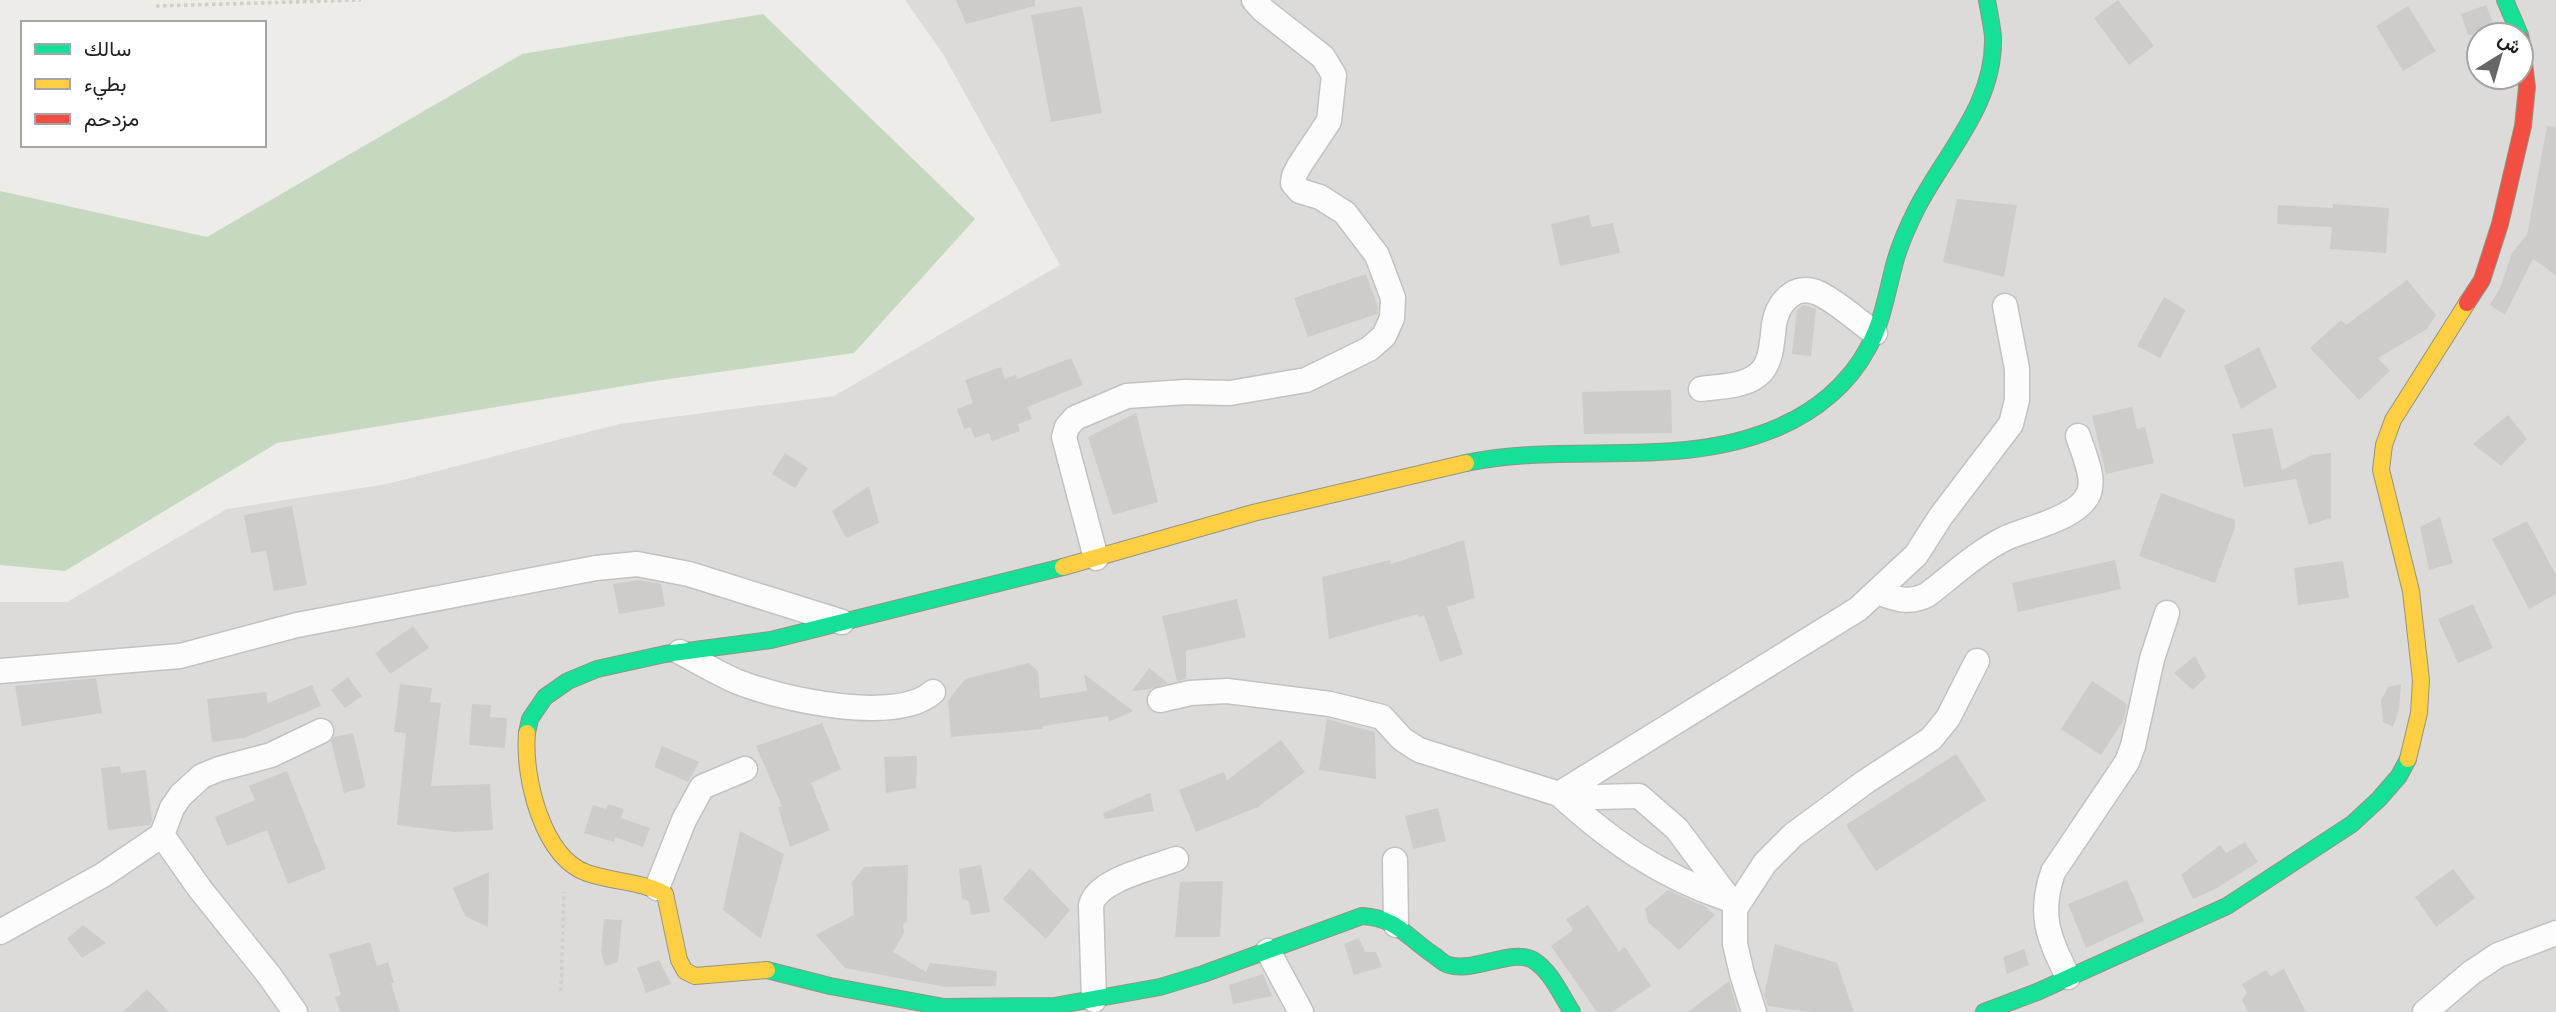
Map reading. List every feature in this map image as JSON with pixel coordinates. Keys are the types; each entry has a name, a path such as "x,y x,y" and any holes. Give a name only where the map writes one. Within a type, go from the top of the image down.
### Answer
{"street":[{"path":"1096,558 1064,437 1067,427 1075,418 1127,396 1185,392 1230,393 1306,380 1369,349 1384,336 1392,318 1393,298 1377,255 1357,226 1345,213 1320,197 1300,191 1293,183 1299,166 1329,121 1335,75 1323,57 1263,10 1255,0"},
{"path":"1573,1012 1547,973 1533,960 1523,957 1464,967 1448,965 1418,945 1396,925 1381,917 1362,916 1160,987 1054,1006 944,1007 830,986 770,970 695,976 685,971 679,960 665,894 657,888 582,872 565,862 540,814 530,782 524,742 531,716 546,695 566,681 615,664 753,643 842,622 1016,580 1274,507 1504,456 1689,452 1752,439 1794,421 1830,398 1857,367 1875,334 1904,234 1959,145 1983,96 1994,47 1987,0"},
{"path":"2505,0 2514,21"},
{"path":"1984,1012 2068,978 2227,906 2352,824 2399,776 2408,759 2420,713 2421,680 2410,591 2381,470 2384,445 2393,420 2482,280 2500,224 2523,126 2527,91"},
{"path":"1701,389 1738,384 1751,380 1761,372 1769,360 1778,306 1788,295 1802,290 1817,292 1875,334"},
{"path":"1559,794 1858,609 1916,555 1941,516 2011,424 2017,400 2017,369 2005,306"},
{"path":"1877,592 1903,601 1916,601 1994,545 2066,514 2080,505 2089,493 2090,478 2078,436"},
{"path":"0,671 180,656 310,622 583,570 637,564 689,574 842,622"},
{"path":"2068,978 2049,936 2044,914 2047,890 2053,872 2127,762 2152,659 2167,613"},
{"path":"680,652 738,682 800,699 844,707 893,707 927,697 933,692"},
{"path":"1732,904 1765,863 1793,835 1865,782 1931,739 1948,718 1977,661"},
{"path":"1160,700 1190,693 1227,691 1330,704 1382,717 1402,739 1419,750 1559,794 1639,796 1677,829 1732,904 1735,944 1754,1012"},
{"path":"0,932 103,875 162,835 172,808 181,794 202,776 271,755 321,731"},
{"path":"657,888 684,820 702,787 745,769"},
{"path":"1559,794 1602,832 1644,860 1732,904"},
{"path":"162,835 295,1012"},
{"path":"1094,1000 1093,898 1107,885 1176,859"},
{"path":"1395,860 1396,925"},
{"path":"2425,1012 2471,973 2498,955 2556,933"},
{"path":"1268,951 1301,1012"}],"path":[{"path":"156,6 361,0"},
{"path":"561,991 565,862"}],"shaded area":[{"path":"905,0 2556,0 2556,1012 0,1012 0,602 67,602 227,509 387,484 619,424 834,396 1060,265 943,54"}],"green space":[{"path":"763,14 975,219 854,353 655,381 277,443 65,571 0,565 0,191 207,237 522,54"}],"building":[{"path":"956,0 1035,0 1035,6 966,24"},
{"path":"2118,0 2154,46 2129,65 2094,18"},
{"path":"2486,5 2492,21 2465,21 2465,26 2461,14"},
{"path":"1082,6 1102,113 1051,122 1031,15"},
{"path":"2408,6 2436,51 2403,71 2376,26"},
{"path":"2547,126 2556,127 2556,275 2533,259 2505,315 2490,305 2501,286 2512,253 2527,235"},
{"path":"1957,199 2017,205 2004,277 1943,262"},
{"path":"2333,204 2389,208 2386,253 2330,249 2332,227 2277,224 2278,205 2333,208"},
{"path":"1589,215 1592,227 1613,223 1620,253 1560,266 1551,224"},
{"path":"1366,274 1378,307 1377,314 1308,337 1294,298"},
{"path":"2407,280 2436,315 2427,329 2378,358 2390,371 2359,400 2310,348 2341,320 2346,325"},
{"path":"2164,297 2186,310 2160,358 2137,346"},
{"path":"1804,305 1816,309 1811,356 1792,354 1797,310"},
{"path":"2259,347 2277,387 2241,409 2224,366"},
{"path":"1071,358 1083,385 1027,407 1032,419 1018,424 1020,431 992,441 989,433 975,438 970,427 964,429 957,409 973,403 965,380 1001,367 1005,379 1016,375 1017,379"},
{"path":"1671,390 1672,433 1584,434 1582,392"},
{"path":"2132,407 2137,429 2145,427 2154,463 2106,474 2092,416"},
{"path":"1136,413 1158,502 1113,515 1088,437"},
{"path":"2508,415 2527,439 2501,466 2473,444"},
{"path":"2272,428 2282,470 2312,455 2331,453 2331,518 2309,525 2296,479 2244,487 2232,434"},
{"path":"785,453 808,468 795,488 772,474"},
{"path":"869,486 879,523 846,538 832,511"},
{"path":"2161,493 2235,520 2235,527 2215,583 2139,556"},
{"path":"292,506 307,585 274,591 266,551 251,553 244,515"},
{"path":"2440,517 2453,563 2429,570 2420,527"},
{"path":"2527,521 2556,575 2556,594 2529,609 2492,539"},
{"path":"1464,540 1475,598 1447,607 1463,654 1440,662 1424,615 1418,617 1418,614 1329,639 1322,577 1390,560 1391,564"},
{"path":"2115,560 2121,589 2018,612 2012,583"},
{"path":"2343,561 2349,598 2298,605 2294,568"},
{"path":"639,580 661,584 665,606 619,614 613,584"},
{"path":"1237,599 1246,637 1186,651 1186,679 1177,681 1162,616"},
{"path":"2473,604 2493,648 2458,663 2438,619"},
{"path":"413,626 429,648 390,674 375,653"},
{"path":"2195,656 2206,677 2193,690 2174,673"},
{"path":"1029,663 1038,671 1040,698 1087,691 1084,674 1133,711 1109,722 1108,716 1043,726 1043,729 951,737 948,701 965,679"},
{"path":"1149,668 1168,683 1132,691"},
{"path":"348,677 362,696 345,708 331,690"},
{"path":"96,678 102,713 22,726 15,686"},
{"path":"2092,681 2127,704 2123,721 2101,755 2061,729"},
{"path":"400,684 432,688 430,702 441,703 431,786 490,784 493,830 454,832 397,825 406,733 394,732"},
{"path":"2401,684 2399,710 2393,727 2383,722 2381,700 2388,687"},
{"path":"312,685 321,706 244,738 212,742 207,699 266,692 268,703"},
{"path":"472,704 491,705 490,717 507,718 505,748 469,745"},
{"path":"1327,719 1375,732 1376,779 1319,770"},
{"path":"822,723 841,769 811,783 830,830 790,847 778,807 782,806 756,746"},
{"path":"353,733 366,787 344,793 331,741 334,737"},
{"path":"1281,740 1305,772 1258,807 1196,832 1179,790 1224,772 1227,780"},
{"path":"662,746 699,762 688,782 654,767"},
{"path":"1956,754 1986,800 1876,871 1846,825"},
{"path":"917,756 916,788 886,793 884,757"},
{"path":"120,766 121,773 146,770 152,820 150,825 108,830 101,768"},
{"path":"287,771 326,869 288,884 267,830 227,846 215,817 255,800 249,786"},
{"path":"1150,793 1154,811 1105,819 1103,813"},
{"path":"608,804 624,809 621,818 650,828 643,847 615,837 614,842 584,833 593,805 606,809"},
{"path":"1438,808 1446,841 1413,849 1405,816"},
{"path":"740,831 784,854 761,939 723,910"},
{"path":"2245,842 2258,862 2217,888 2193,899 2181,875 2220,845 2226,853"},
{"path":"908,865 907,921 903,925 904,933 893,952 926,972 930,963 997,971 996,986 946,987 845,968 816,935 854,915 852,882 864,867"},
{"path":"981,865 990,912 971,915 969,901 962,899 959,869"},
{"path":"1030,868 1070,910 1046,939 1003,899"},
{"path":"2453,869 2475,898 2436,927 2415,897"},
{"path":"489,872 488,927 465,916 453,888"},
{"path":"2127,880 2144,921 2086,948 2068,904"},
{"path":"1223,881 1220,937 1175,937 1180,882"},
{"path":"1668,890 1706,907 1715,915 1679,950 1648,922 1645,909"},
{"path":"1588,905 1619,952 1625,947 1651,986 1612,1012 1597,1012 1551,946 1573,930 1566,919"},
{"path":"604,919 622,920 618,962 605,966 601,951"},
{"path":"83,925 106,943 82,958 67,939"},
{"path":"1359,938 1365,952 1376,952 1382,967 1354,975 1344,944"},
{"path":"370,942 377,966 388,962 400,1012 340,1012 335,997 341,995 329,954"},
{"path":"1775,944 1837,963 1854,1012 1810,1012 1768,1006 1764,995"},
{"path":"2024,949 2029,965 2007,974 2003,957"},
{"path":"659,960 671,984 646,993 637,968"},
{"path":"2284,969 2306,1012 2248,1012 2242,1000 2247,993 2242,984 2266,970 2271,976"},
{"path":"1263,974 1272,996 1233,1004 1229,985"},
{"path":"1729,981 1738,1012 1688,1012"},
{"path":"147,989 169,1012 123,1012"}],"traffic: fast":[{"path":"1466,463 1545,454 1663,452 1702,448 1741,440 1779,427 1806,413 1830,395 1851,373 1868,348 1881,317 1907,228 1967,127 1986,84 1993,37 1987,0"},
{"path":"2505,0 2514,21"},
{"path":"527,733 530,719 545,697 568,681 597,669 665,654 771,640 1063,567"},
{"path":"1984,1012 2037,992 2227,906 2352,824 2399,776 2408,759"},
{"path":"767,970 830,986 944,1007 1054,1006 1160,987 1362,916 1394,925 1449,965 1469,966 1515,957 1533,960 1550,977 1572,1012"}],"traffic: slow":[{"path":"2408,759 2419,713 2421,680 2411,591 2381,470 2384,445 2393,420 2467,303"},
{"path":"1063,567 1253,513 1466,463"},
{"path":"527,733 528,771 539,813 547,833 571,864 587,873 646,886 665,894 679,960 685,971 695,976 767,970"}],"traffic: jam":[{"path":"2467,303 2482,280 2500,224 2523,126 2527,91"}]}
